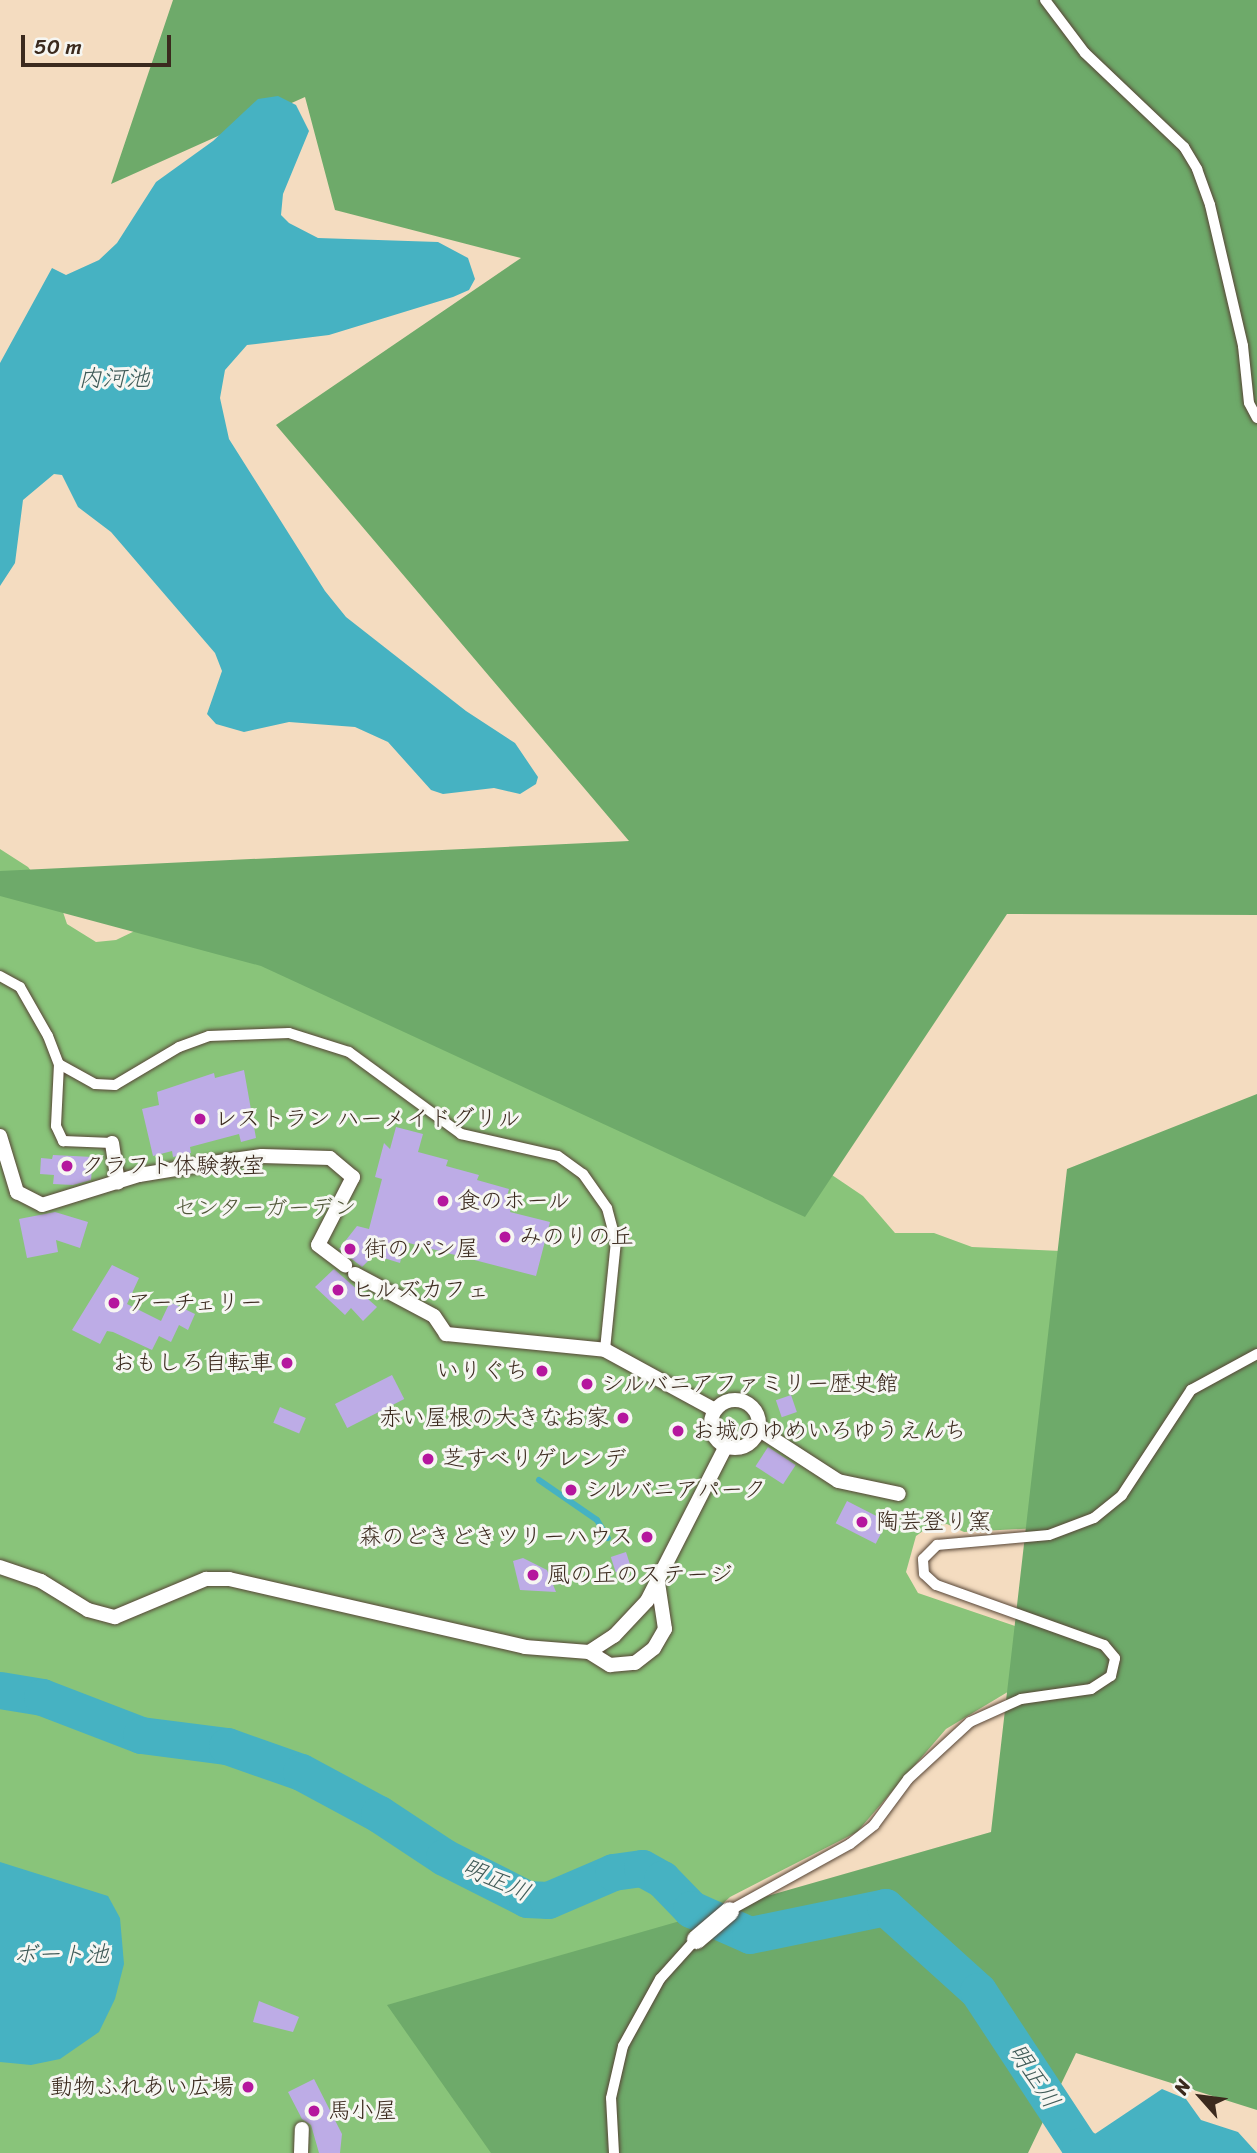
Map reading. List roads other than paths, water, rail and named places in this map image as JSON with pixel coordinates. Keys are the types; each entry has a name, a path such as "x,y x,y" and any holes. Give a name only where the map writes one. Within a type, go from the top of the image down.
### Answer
{"street":[{"path":"0,1136 11,1178 18,1192 42,1205 118,1183 262,1156 330,1158 353,1177 318,1245 350,1269 434,1316 446,1334 605,1350 715,1410"},
{"path":"112,1143 118,1183"},
{"path":"728,1401 744,1402 756,1413 758,1429 742,1447 726,1446 712,1431 715,1410 728,1401"},
{"path":"758,1429 838,1481 899,1494"},
{"path":"589,1652 632,1620 726,1446"},
{"path":"0,1567 41,1581 88,1610 115,1617 206,1579 229,1579 525,1647 589,1652 610,1665 635,1663 654,1648 665,1629 657,1576"},
{"path":"696,1940 729,1911"},
{"path":"300,2153 302,2129"}],"lane":[{"path":"1045,0 1085,53 1184,147 1198,169 1210,205 1243,346 1249,403 1257,418"},
{"path":"0,976 20,988 48,1036 59,1064 56,1126 63,1141 112,1143"},
{"path":"59,1064 95,1084 115,1085 179,1047 209,1036 289,1033 349,1052 461,1134 558,1156 583,1174 607,1208 616,1241 605,1350"},
{"path":"729,1911 850,1844 874,1825 908,1779 970,1722 1021,1699 1091,1689 1111,1676 1115,1658 1104,1645 936,1585 924,1574 923,1559 937,1545 1049,1535 1094,1518 1122,1495 1191,1390 1257,1354"},
{"path":"614,2153 611,2098 623,2046 660,1979 696,1940"}],"water":[{"name":"内河池","path":"278,96 296,105 309,131 283,194 281,215 289,223 318,238 438,242 468,258 475,279 469,290 453,297 329,335 247,345 225,370 220,398 229,439 325,591 346,617 466,711 515,743 538,777 536,784 520,794 494,788 443,794 431,790 388,742 355,727 289,722 244,732 216,724 207,714 222,671 215,653 111,532 78,507 62,475 54,474 23,500 15,563 0,586 0,363 52,268 66,275 99,260 117,243 156,182 213,141 258,99"},
{"name":"ボート池","path":"0,1862 108,1896 120,1918 124,1964 115,1999 99,2032 60,2059 31,2065 0,2062"},
{"path":"1162,2089 1186,2099 1201,2120 1238,2132 1257,2153 1078,2153 1074,2148"}],"waterway":[{"path":"539,1480 597,1520 608,1538"},
{"name":"明正川","path":"0,1690 42,1697 141,1735 227,1746 301,1772 379,1814 444,1857 527,1899 548,1900 613,1872 642,1868 662,1879 691,1909 750,1935 885,1907 978,1991 1080,2146 1092,2153"}],"place":[{"name":"レストラン ハーメイドグリル","path":"200,1119"},
{"name":"クラフト体験教室","path":"67,1166"},
{"name":"食のホール","path":"443,1201"},
{"name":"みのりの丘","path":"505,1237"},
{"name":"街のパン屋","path":"350,1249"},
{"name":"ヒルズカフェ","path":"338,1290"},
{"name":"アーチェリー","path":"114,1303"},
{"name":"おもしろ自転車","path":"287,1363"},
{"name":"いりぐち","path":"542,1371"},
{"name":"シルバニアファミリー歴史館","path":"587,1384"},
{"name":"赤い屋根の大きなお家","path":"623,1418"},
{"name":"お城のゆめいろゆうえんち","path":"678,1431"},
{"name":"芝すべりゲレンデ","path":"428,1459"},
{"name":"シルバニアパーク","path":"571,1490"},
{"name":"陶芸登り窯","path":"862,1522"},
{"name":"森のどきどきツリーハウス","path":"647,1537"},
{"name":"風の丘のステージ","path":"533,1575"},
{"name":"動物ふれあい広場","path":"248,2087"},
{"name":"馬小屋","path":"314,2111"}],"park label":[{"name":"センターガーデン","path":"265,1208"}]}
